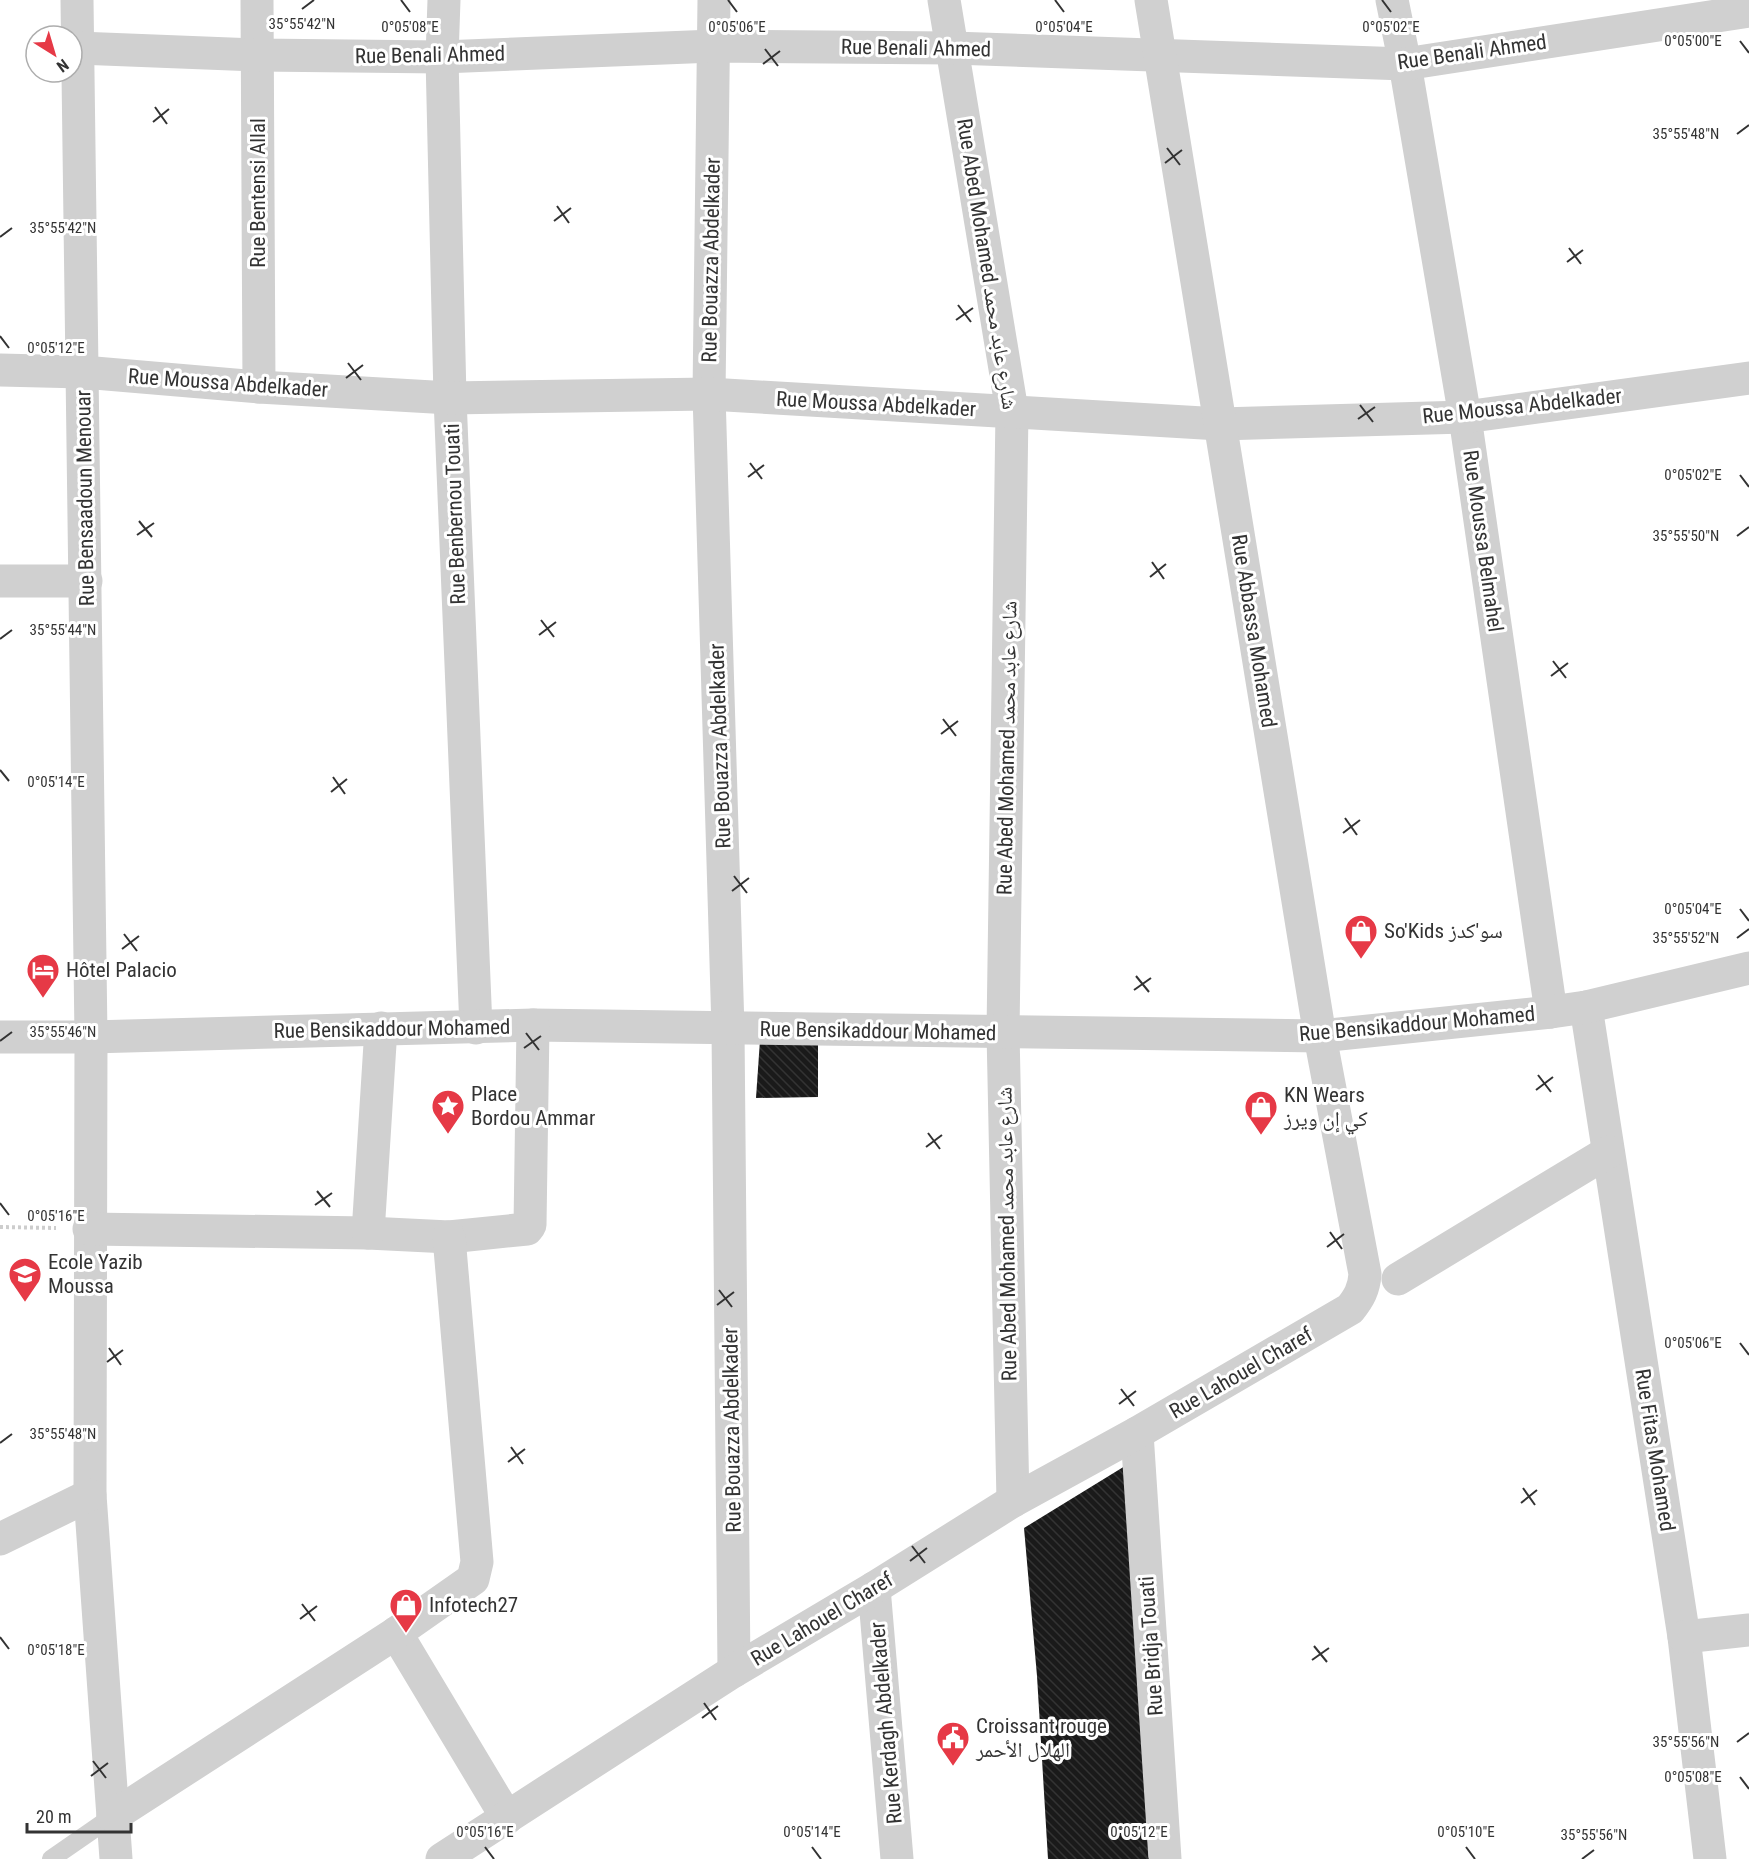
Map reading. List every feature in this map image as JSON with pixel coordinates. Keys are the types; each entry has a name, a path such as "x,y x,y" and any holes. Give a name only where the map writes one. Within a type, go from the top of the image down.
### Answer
{"street":[{"name":"Rue Bensaadoun Menouar","path":"76,0 77,24"},
{"name":"Rue Bentensi Allal","path":"257,0 259,387"},
{"name":"Rue Benbernou Touati","path":"444,0 442,57 450,398 476,1028"},
{"name":"Rue Bouazza Abdelkader","path":"714,0 709,394 728,1029 734,1671"},
{"name":"Rue Abed Mohamed شارع عابد محمد","path":"944,0 1012,411 1003,1032 1013,1501"},
{"name":"Rue Abbassa Mohamed","path":"1151,0 1320,1036 1363,1261"},
{"name":"Rue Moussa Belmahel","path":"1392,0 1465,417 1551,1012"},
{"name":"Rue Benali Ahmed","path":"84,48 442,57 714,46 953,48 1405,64 1749,11"},
{"name":"Rue Bensaadoun Menouar","path":"79,84 91,1037 90,1495 116,1859"},
{"name":"Rue Moussa Abdelkader","path":"0,370 83,372 259,387 450,398 709,394 1220,424 1465,417 1749,378"},
{"path":"0,580 86,581"},
{"name":"Rue Bensikaddour Mohamed","path":"0,1036 91,1037 533,1025 1320,1036 1586,1007 1749,968"},
{"name":"Rue Fitas Mohamed","path":"1586,1007 1684,1637 1710,1859"},
{"path":"89,1229 368,1233 449,1237 529,1228 533,1025"},
{"path":"368,1233 381,1028"},
{"path":"1398,1278 1608,1152"},
{"path":"113,1816 396,1634 473,1579 477,1563 449,1237"},
{"name":"Rue Lahouel Charef","path":"442,1859 734,1671 874,1588 1013,1501 1137,1433 1350,1309 1364,1287 1363,1261"},
{"name":"Rue Bridja Touati","path":"1137,1433 1166,1859"},
{"path":"0,1539 90,1495"},
{"name":"Rue Kerdagh Abdelkader","path":"874,1588 897,1859"},
{"path":"1684,1637 1749,1630"},
{"path":"396,1634 507,1818"}],"lane":[{"path":"51,1859 113,1816"}],"path":[{"path":"0,1227 89,1229"}],"building":[{"path":"760,1040 818,1042 818,1097 756,1098"},
{"path":"1125,1466 1149,1859 1048,1859 1037,1676 1024,1528"}],"place":[{"name":"So'Kids سو'كدز","path":"1361,960"},
{"name":"Hôtel Palacio","path":"43,999"},
{"name":"Place Bordou Ammar","path":"448,1135"},
{"name":"KN Wears كي إن ويرز","path":"1261,1136"},
{"name":"Ecole Yazib Moussa","path":"25,1303"},
{"name":"Infotech27","path":"406,1634"},
{"name":"Croissant rouge الهلال الأحمر","path":"953,1767"}]}
